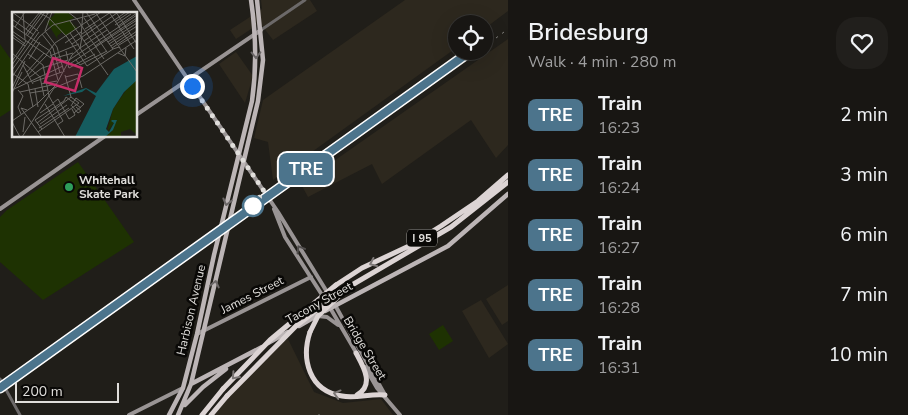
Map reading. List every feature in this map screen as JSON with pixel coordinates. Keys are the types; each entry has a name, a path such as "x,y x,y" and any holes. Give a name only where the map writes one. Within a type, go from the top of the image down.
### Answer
{"highway":[{"name":"I 95","path":"341,293 370,273 451,227 505,182 508,175"},
{"name":"I 95","path":"202,415 223,389 270,340 336,285 362,268 409,246 505,182"},
{"path":"341,293 321,312 310,332 306,351 311,376 321,387 333,394 354,397 385,395"},
{"path":"211,415 227,396 296,326 341,293"},
{"path":"354,397 362,392 367,383 365,371 356,353"}],"main road":[{"name":"Bridge Street","path":"134,0 272,204 385,395 400,415"},
{"name":"Harbison Avenue","path":"169,415 183,388 197,334 256,75 256,33 251,0"},
{"name":"Harbison Avenue","path":"178,415 191,384 261,82 263,60 257,0"},
{"path":"138,114 261,30"},
{"path":"0,209 102,138"},
{"name":"Tacony Street","path":"129,415 235,362 316,316 448,246 508,194"},
{"name":"Bridge Street","path":"272,204 285,237 310,277 333,307 343,331 377,388 385,395"},
{"name":"James Street","path":"197,334 315,275"},
{"path":"316,316 327,317 343,331"},
{"path":"181,410 203,386 235,362"}],"street":[{"path":"261,30 305,0"},
{"path":"0,378 20,415"}],"shaded area":[{"path":"261,0 310,0 317,11 273,40 260,23 236,39 230,30 262,9"},
{"path":"405,0 508,0 508,11 493,22 493,15 448,15 448,54 273,180 268,142 254,138 263,100"},
{"path":"508,39 508,145 496,158 471,120 382,184 372,164 308,197 301,184 478,60 493,60 493,50"},
{"path":"236,52 253,76 245,103 219,64"},
{"path":"508,285 508,321 502,325 486,299"},
{"path":"481,300 508,344 489,358 462,311"},
{"path":"288,339 314,392 343,403 381,399 393,415 215,415 225,400 275,347"}],"green space":[{"path":"0,44 12,61 12,109 0,117"},
{"path":"78,162 134,242 43,300 0,262 0,217 7,210"},
{"path":"443,325 453,341 439,350 429,334"}],"railway":[{"path":"493,40 508,29"},
{"path":"0,393 465,60"}],"train":[{"name":"TRE","path":"0,388 458,60"}],"place":[{"name":"Whitehall Skate Park","path":"69,187"}],"route":[{"path":"192,86 264,191 253,206"}]}
